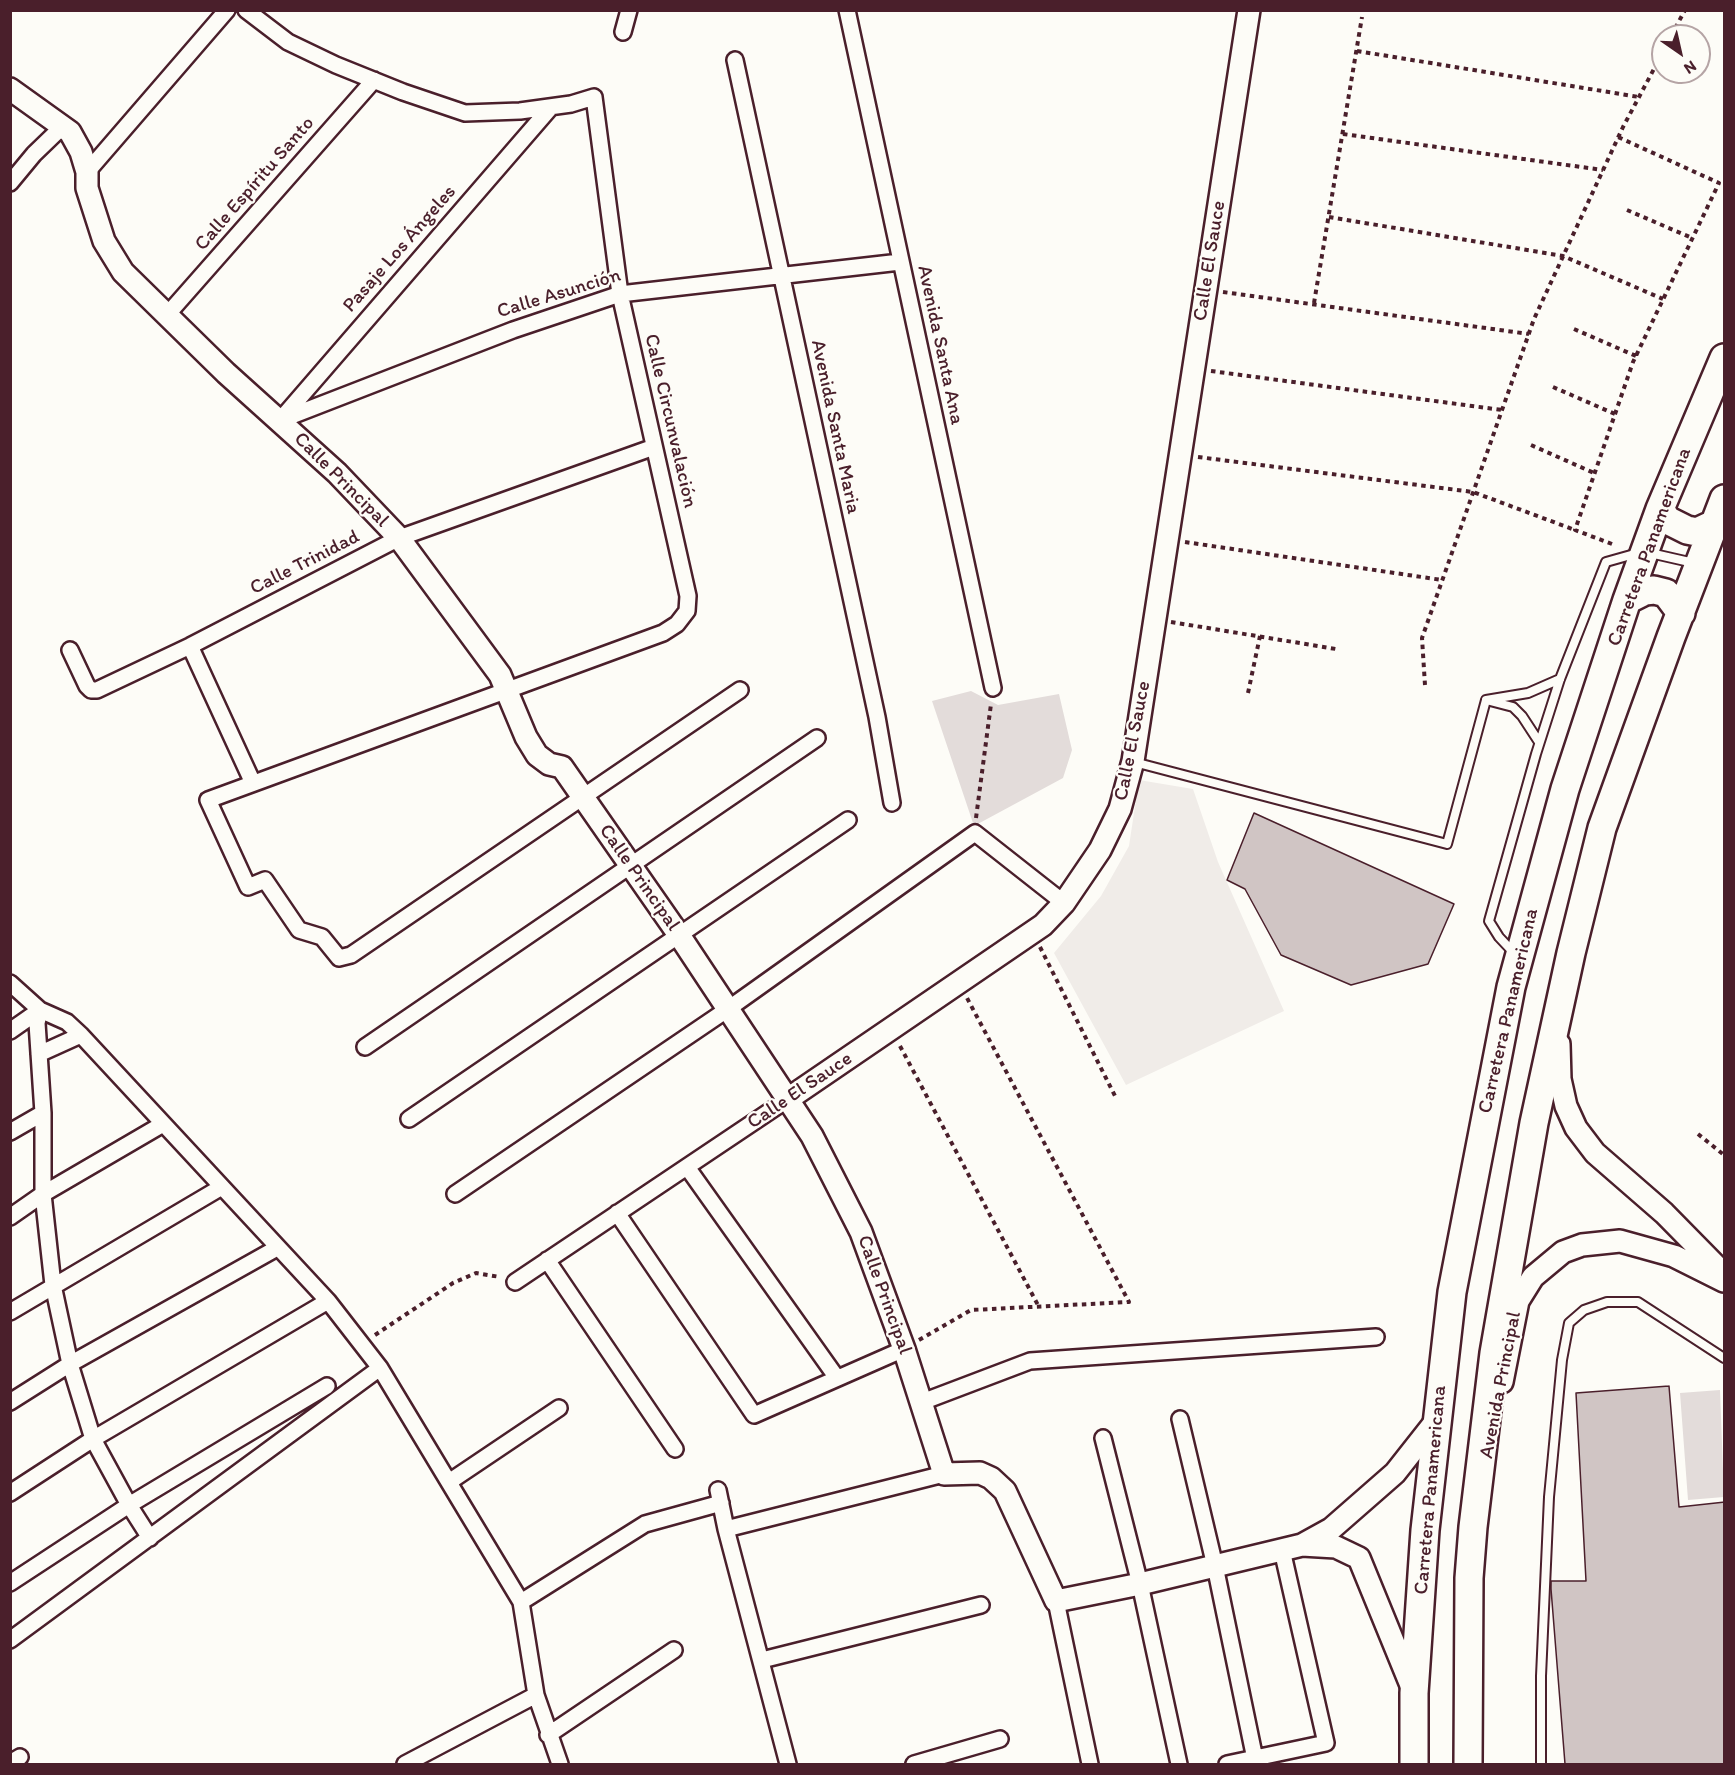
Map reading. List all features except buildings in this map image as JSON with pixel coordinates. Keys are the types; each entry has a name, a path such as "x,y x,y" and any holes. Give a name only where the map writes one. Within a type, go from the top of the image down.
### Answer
{"highway":[{"name":"Carretera Panamericana","path":"1414,1764 1414,1693 1425,1530 1452,1292 1518,957 1565,789 1644,552 1660,508 1725,358"},
{"path":"1468,1764 1469,1617 1473,1527 1494,1353 1519,1202 1571,953 1602,828 1698,564 1725,499"},
{"path":"1660,508 1667,520 1687,530 1697,532 1714,524"},
{"path":"1628,600 1645,591 1654,590 1666,593 1681,613"}],"street":[{"path":"87,172 228,10"},
{"name":"Calle Circunvalación","path":"246,10 288,42 374,80 465,113 551,106 594,98 620,294 688,596 687,611 677,624 663,633 508,692 208,800 248,887 265,880 299,930 322,937 339,958 351,955 583,797"},
{"path":"623,32 629,10"},
{"name":"Avenida Santa Ana","path":"846,10 993,688"},
{"name":"Calle El Sauce","path":"514,1282 1033,933 1064,903 1100,849 1120,809 1132,761 1249,10"},
{"name":"Avenida Santa Maria","path":"735,60 877,717 892,803"},
{"name":"Calle Espíritu Santo","path":"167,315 374,80"},
{"name":"Calle Principal","path":"10,89 70,132 81,152 87,172 87,188 104,241 123,272 226,373 281,420 399,538 500,675 526,737 537,755 549,764 562,767 679,936 812,1136 861,1232 904,1348 944,1474"},
{"name":"Pasaje Los Ángeles","path":"281,420 551,106"},
{"path":"10,183 34,154 63,126"},
{"name":"Calle Asunción","path":"281,420 513,330 620,294 900,262"},
{"name":"Calle Trinidad","path":"70,650 87,686 91,690 97,690 190,646 399,538 654,447"},
{"path":"190,646 254,783"},
{"path":"583,797 740,690"},
{"path":"365,1047 817,738"},
{"path":"409,1119 848,820"},
{"path":"455,1194 728,1009 975,833 1064,903"},
{"path":"1571,953 1558,1054 1560,1079 1566,1106 1576,1128 1595,1153 1664,1213 1725,1274"},
{"path":"10,983 40,1010 67,1023 81,1035 220,1188 328,1301 380,1368 521,1602 536,1695 560,1764"},
{"path":"10,1031 40,1010"},
{"path":"40,1010 39,1054 44,1113 43,1194 53,1284 70,1364 93,1439 150,1538"},
{"path":"39,1054 81,1035"},
{"path":"10,1132 44,1113"},
{"path":"10,1217 43,1194 163,1124"},
{"path":"687,1167 837,1378"},
{"path":"10,1312 53,1284 220,1188"},
{"path":"617,1214 754,1415 904,1348"},
{"name":"Avenida Principal","path":"1473,1527 1518,1301 1533,1277 1563,1252 1582,1245 1620,1241 1674,1256 1725,1281"},
{"path":"10,1402 70,1364 277,1248"},
{"path":"548,1260 675,1449"},
{"path":"10,1493 93,1439 328,1301"},
{"path":"922,1402 1030,1361 1376,1337"},
{"path":"10,1640 380,1368"},
{"path":"10,1583 129,1505 327,1386"},
{"path":"449,1482 559,1408"},
{"path":"1180,1419 1215,1566 1255,1759"},
{"path":"1056,1600 1140,1584 1292,1547 1331,1529 1395,1473 1436,1421"},
{"path":"1103,1438 1140,1584 1179,1764"},
{"path":"726,1529 944,1474 980,1473 1005,1491 1056,1600 1090,1764"},
{"path":"521,1602 645,1524 719,1496 788,1764"},
{"path":"1292,1547 1336,1547 1359,1558 1414,1693"},
{"path":"1227,1764 1326,1743 1292,1547"},
{"path":"762,1660 981,1605"},
{"path":"549,1735 674,1650"},
{"path":"405,1764 536,1695"},
{"path":"914,1764 1000,1739"}],"lane":[{"path":"1518,957 1499,937 1489,921 1539,742 1560,679 1606,562 1644,552 1698,564"},
{"path":"1486,700 1528,693 1560,679"},
{"path":"1132,761 1447,844 1486,700"},
{"path":"1486,700 1513,707 1522,716 1539,742"},
{"path":"1541,1764 1541,1677 1550,1497 1562,1360 1569,1323 1584,1310 1607,1302 1638,1302 1725,1358"}],"path":[{"path":"1677,24 1685,10"},
{"path":"1314,303 1362,17"},
{"path":"1357,51 1639,97"},
{"path":"1425,685 1422,638 1529,334 1618,137 1651,74"},
{"path":"1343,134 1603,170"},
{"path":"1575,530 1636,356 1719,183 1618,137"},
{"path":"1627,210 1692,238"},
{"path":"1329,217 1563,256 1663,299"},
{"path":"1206,290 1529,334"},
{"path":"1574,329 1636,356"},
{"path":"1194,368 1502,410"},
{"path":"1553,387 1615,414"},
{"path":"1531,445 1594,473"},
{"path":"1180,455 1473,492 1612,544"},
{"path":"1167,540 1442,580"},
{"path":"1155,619 1336,649"},
{"path":"1248,693 1260,636"},
{"path":"975,833 993,688"},
{"path":"1033,933 1115,1096"},
{"path":"904,1348 971,1310 1129,1302 960,984"},
{"path":"891,1029 1040,1308"},
{"path":"1698,1134 1725,1155"},
{"path":"361,1345 453,1284 476,1274 495,1275 514,1282"}],"shaded area":[{"path":"971,691 998,705 1059,694 1072,750 1063,778 974,826 932,701"},
{"path":"1139,780 1193,789 1218,862 1284,1011 1126,1085 1054,953 1101,896 1129,846"},
{"path":"1720,1390 1724,1497 1688,1500 1680,1393"}]}
